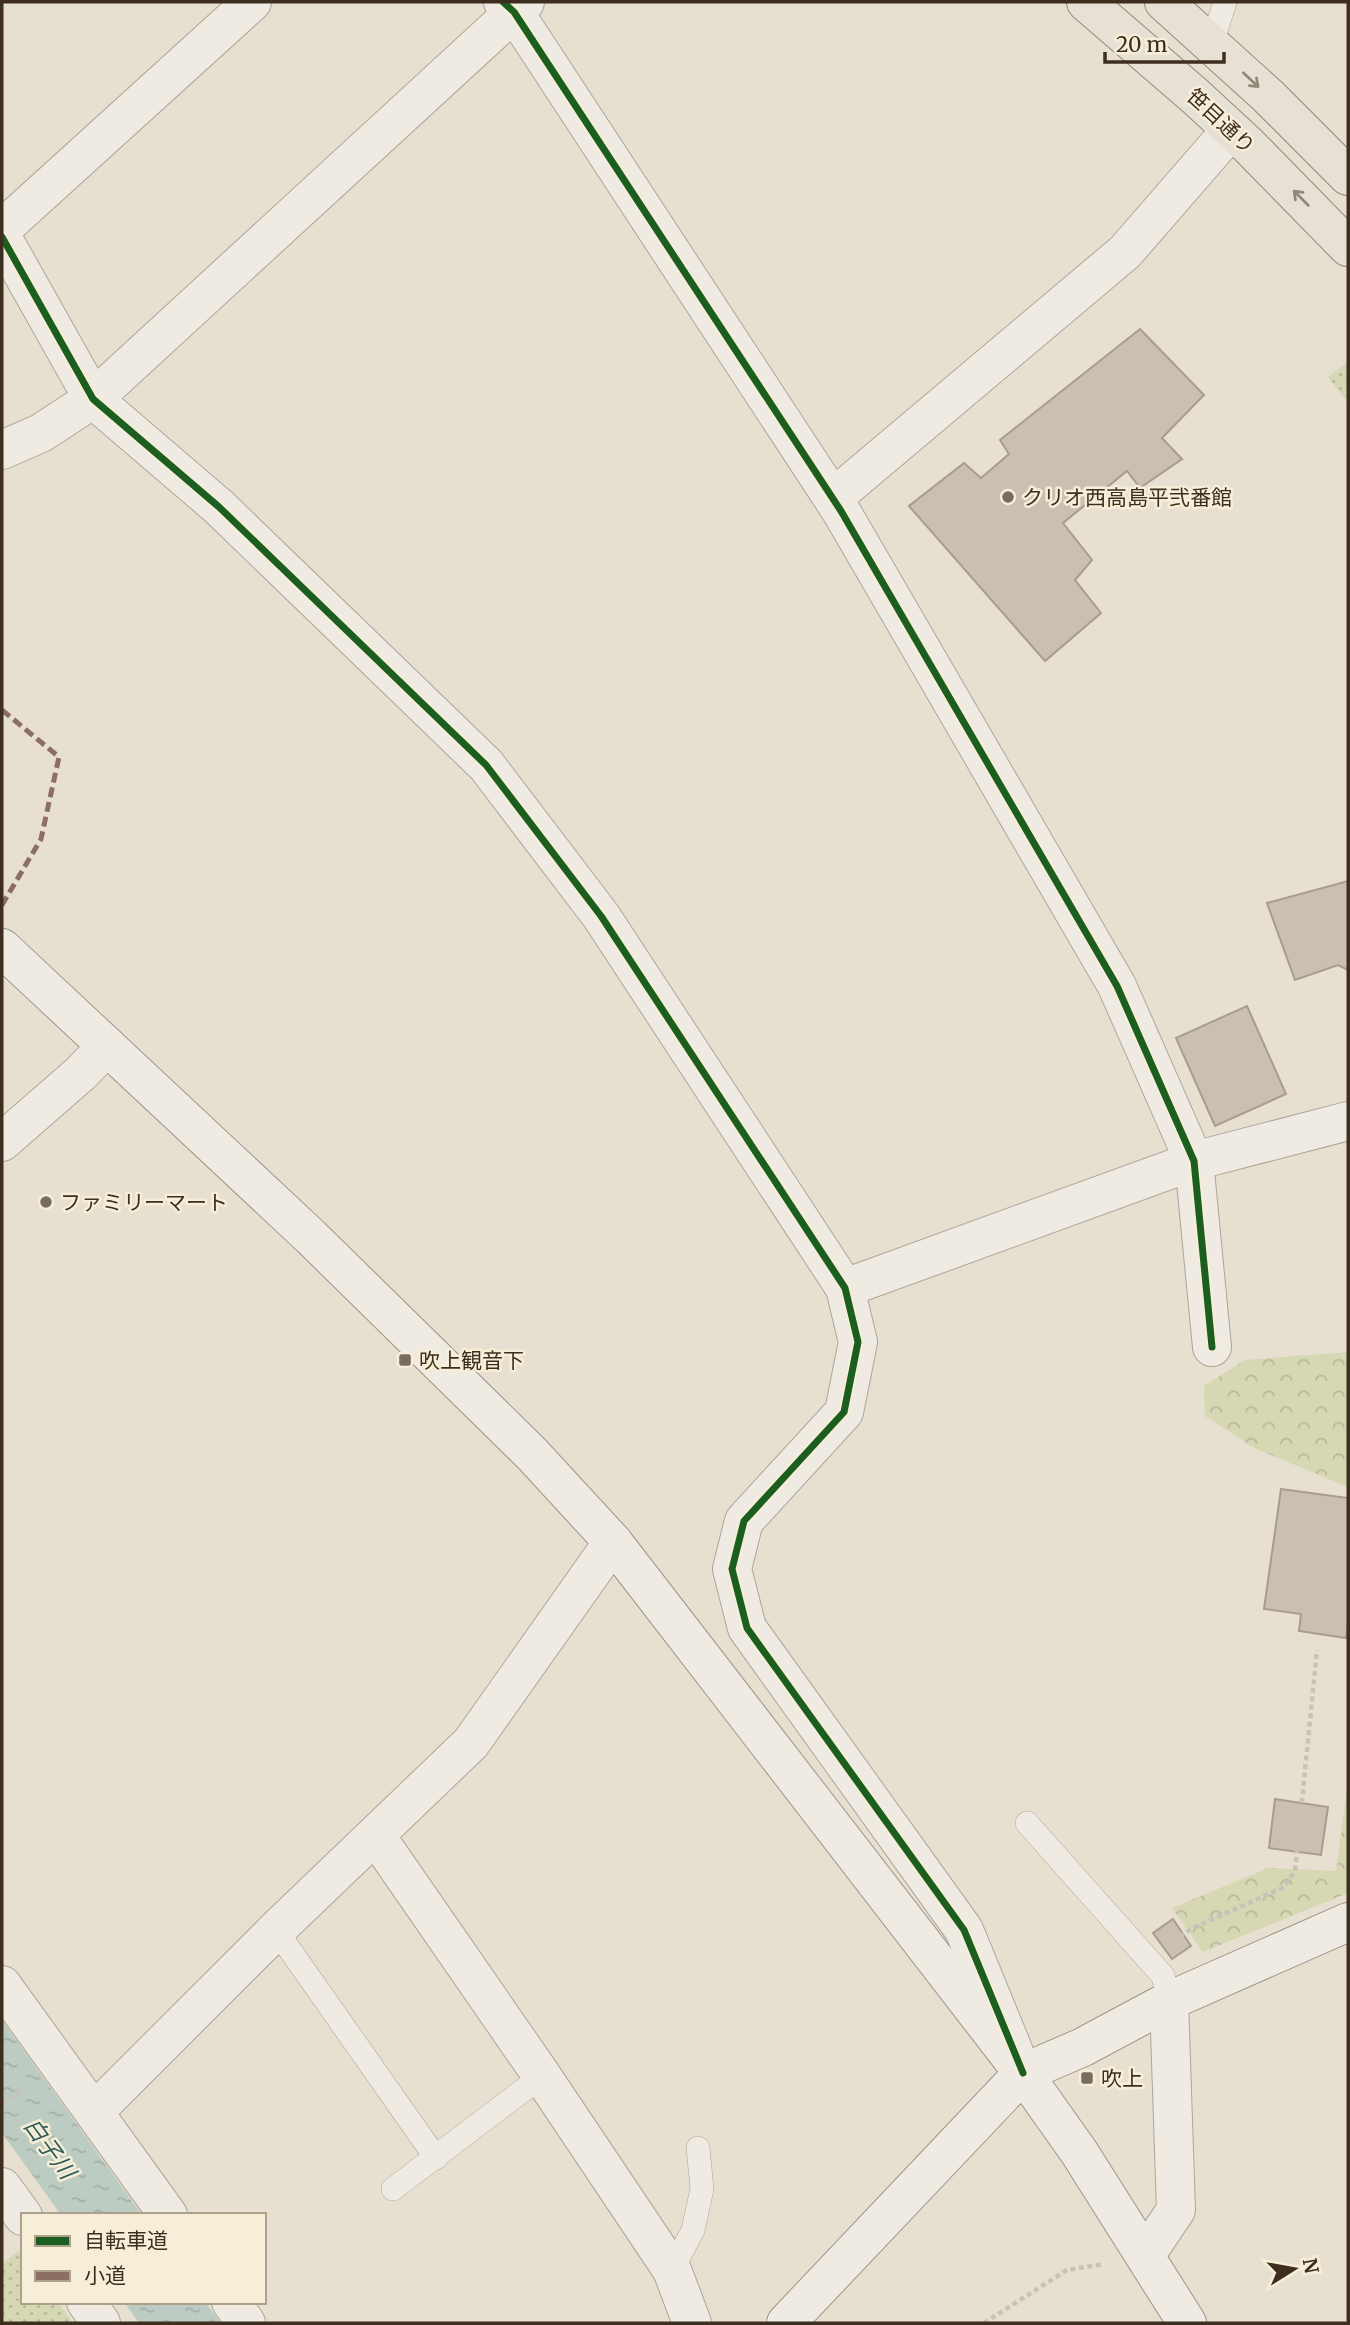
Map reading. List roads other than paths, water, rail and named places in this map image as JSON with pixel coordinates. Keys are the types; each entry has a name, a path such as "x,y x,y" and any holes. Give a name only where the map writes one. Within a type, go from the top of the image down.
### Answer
{"main road":[{"name":"笹目通り","path":"1086,2 1195,96 1348,247"},
{"path":"1164,2 1212,44 1348,176"}],"street":[{"path":"2,229 252,2"},
{"path":"2,450 41,433 93,398 514,5 833,498 1117,986 1194,1161 1213,1347"},
{"path":"833,498 1125,252 1231,131"},
{"path":"2,237 93,398 219,507 485,765 601,916 845,1288 858,1342 844,1412 744,1521 732,1569 747,1628 964,1930 1023,2073"},
{"path":"2,948 311,1237 503,1425 613,1542 1023,2073 1079,2152 1187,2323"},
{"path":"2,1142 81,1073 107,1046"},
{"path":"845,1288 1194,1161 1348,1121"},
{"path":"94,2112 276,1930 471,1743 613,1542"},
{"path":"376,1836 672,2270 692,2323"},
{"path":"786,2323 1023,2073 1083,2048 1169,2001 1348,1922"},
{"path":"2,1984 167,2213"},
{"path":"1143,2252 1176,2210 1169,2001"},
{"path":"87,2304 101,2323"},
{"path":"232,2304 246,2323"}],"lane":[{"path":"1212,44 1225,2"},
{"path":"1027,1824 1163,1976 1169,2001"},
{"path":"276,1930 436,2158"},
{"path":"393,2189 542,2076"},
{"path":"672,2270 693,2230 700,2199 702,2189 698,2148"}],"water":[{"name":"白子川","path":"2,2020 141,2213 60,2213 2,2133"},
{"path":"125,2304 207,2304 221,2323 139,2323"}],"place":[{"name":"クリオ西高島平弐番館","path":"1008,497"},
{"name":"ファミリーマート","path":"46,1202"},
{"name":"吹上観音下","path":"405,1360"},
{"name":"吹上","path":"1087,2078"}]}
